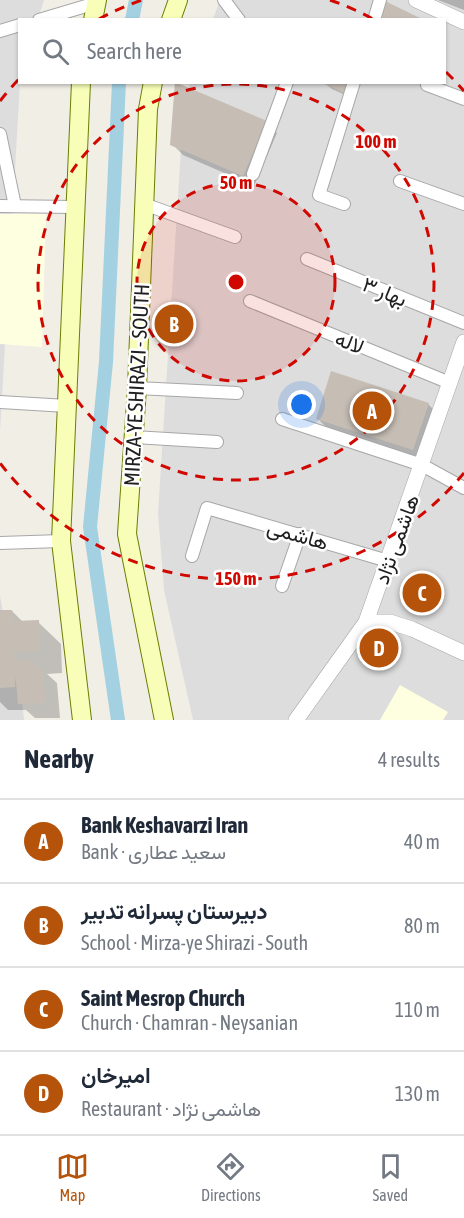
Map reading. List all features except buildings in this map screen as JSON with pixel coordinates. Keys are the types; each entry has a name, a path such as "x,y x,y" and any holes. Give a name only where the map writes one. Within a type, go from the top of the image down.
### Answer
{"main road":[{"path":"172,18 178,0"},
{"path":"81,84 61,541 82,720"},
{"name":"MIRZA-YE SHIRAZI - SOUTH","path":"153,84 148,109 137,388 127,534 164,720"}],"street":[{"path":"224,0 238,18"},
{"path":"375,18 380,0"},
{"path":"416,0 464,22"},
{"path":"48,18 95,7"},
{"path":"0,31 18,26"},
{"path":"253,174 286,84"},
{"path":"344,204 318,195 353,84"},
{"path":"427,86 464,99"},
{"path":"0,134 15,206"},
{"path":"400,181 464,204"},
{"path":"144,204 235,237"},
{"path":"0,206 74,207"},
{"name":"بهار ۳","path":"307,259 464,323"},
{"name":"لاله","path":"250,301 450,383"},
{"name":"هاشمی نژاد","path":"296,720 366,622 464,342"},
{"path":"137,388 237,393"},
{"path":"0,402 67,406"},
{"path":"282,419 422,465 464,488"},
{"path":"134,437 217,442"},
{"name":"هاشمی","path":"192,556 207,508 388,561"},
{"path":"282,586 300,534"},
{"path":"0,543 61,541"},
{"path":"366,622 390,622 412,629 464,653"}],"shaded area":[{"path":"0,0 44,0 38,18 18,18 18,84 20,84 0,432"},
{"path":"220,0 464,0 464,720 193,720 164,590 158,514 184,101 190,84 446,84 446,18 213,18"},
{"path":"0,214 46,214 42,347 0,344"},
{"path":"0,596 18,693 21,693 24,720 0,720"},
{"path":"400,685 448,712 443,720 380,720"}],"waterway":[{"path":"132,18 136,0"},
{"path":"118,720 90,527 106,362 119,84"}],"place":[{"name":"دبیرستان پسرانه تدبیر","path":"174,324"},
{"name":"Bank Keshavarzi Iran","path":"372,411"},
{"name":"Saint Mesrop Church","path":"422,593"},
{"name":"امیرخان","path":"379,648"}]}
